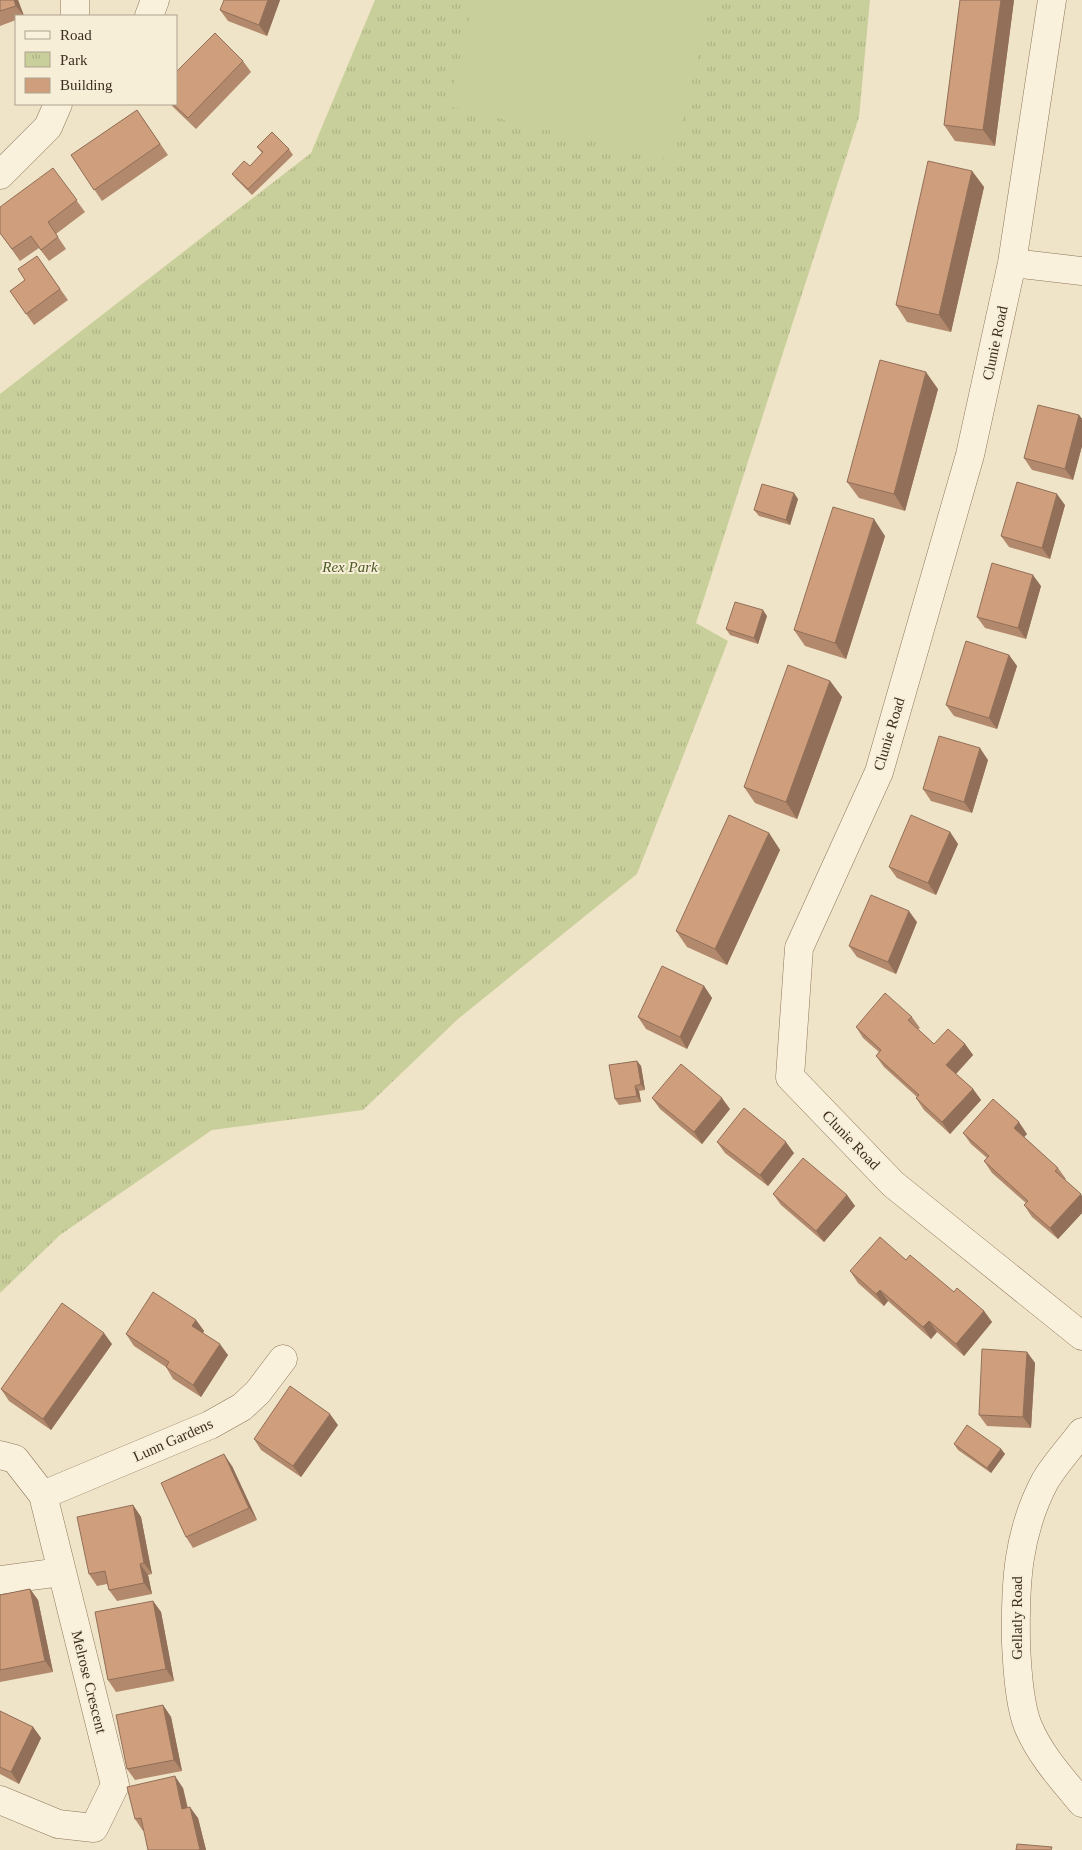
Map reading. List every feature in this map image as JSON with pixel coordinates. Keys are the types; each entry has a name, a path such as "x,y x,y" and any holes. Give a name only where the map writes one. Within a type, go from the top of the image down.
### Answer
{"street":[{"path":"75,0 75,15"},
{"path":"150,15 155,0"},
{"name":"Clunie Road","path":"1052,0 1012,263 970,455 879,772 799,948 790,1077 893,1184 1082,1336"},
{"path":"0,175 48,127 58,105"},
{"path":"1012,263 1082,271"},
{"name":"Lunn Gardens","path":"44,1496 210,1425 242,1407 258,1392 283,1359"},
{"name":"Gellatly Road","path":"1082,1432 1046,1480 1025,1528 1016,1573 1016,1621 1017,1672 1028,1725 1052,1768 1082,1803"},
{"name":"Melrose Crescent","path":"0,1455 14,1459 44,1496 61,1572 115,1785 94,1828 58,1824 0,1800"},
{"path":"0,1580 61,1572"}],"green space":[{"name":"Rex Park","path":"375,0 870,0 859,117 696,623 728,641 637,874 458,1019 363,1110 212,1130 60,1235 0,1293 0,394 311,153"},
{"path":"474,0 711,0 672,160 448,106"}],"building":[{"path":"0,0 14,0 16,6 0,11"},
{"path":"224,0 268,0 259,25 220,10"},
{"path":"960,0 1001,0 983,130 944,125"},
{"path":"215,33 243,61 188,118 174,105 178,105 178,70"},
{"path":"137,110 160,144 94,190 71,155"},
{"path":"272,132 289,149 248,189 232,174 244,161 250,166 263,152 257,147"},
{"path":"928,161 972,171 939,315 896,305"},
{"path":"53,168 77,200 48,222 58,237 41,250 31,236 12,249 0,233 0,207"},
{"path":"37,256 60,289 26,314 10,291 25,280 18,269"},
{"path":"880,360 926,372 894,494 847,482"},
{"path":"1038,405 1079,415 1065,469 1024,458"},
{"path":"1017,482 1057,494 1042,548 1001,536"},
{"path":"762,484 794,493 786,520 754,510"},
{"path":"833,507 874,519 835,643 794,630"},
{"path":"992,563 1033,575 1018,628 977,617"},
{"path":"735,602 763,610 754,638 726,629"},
{"path":"966,641 1009,655 989,718 946,705"},
{"path":"788,665 830,681 786,802 744,787"},
{"path":"939,736 980,748 964,802 923,789"},
{"path":"729,815 769,833 715,949 676,931"},
{"path":"911,815 950,832 928,883 889,867"},
{"path":"871,895 909,911 888,962 849,946"},
{"path":"662,966 704,986 680,1037 638,1017"},
{"path":"885,993 912,1017 908,1020 934,1044 948,1029 965,1044 946,1065 973,1089 942,1122 916,1098 919,1095 876,1056 881,1050 856,1027"},
{"path":"637,1061 641,1084 635,1086 637,1096 615,1099 609,1065"},
{"path":"681,1064 722,1098 694,1132 652,1098"},
{"path":"993,1099 1019,1122 1014,1128 1058,1168 1055,1171 1081,1194 1050,1228 1024,1205 1028,1201 984,1161 989,1156 963,1133"},
{"path":"744,1108 786,1142 760,1175 717,1142"},
{"path":"803,1158 847,1195 816,1231 773,1194"},
{"path":"880,1237 906,1260 910,1255 954,1292 957,1288 984,1311 956,1344 929,1321 923,1327 880,1290 876,1294 850,1271"},
{"path":"153,1292 196,1320 192,1326 220,1344 193,1385 166,1367 169,1362 126,1334"},
{"path":"62,1303 104,1333 43,1419 1,1389"},
{"path":"982,1349 1027,1352 1023,1417 979,1415"},
{"path":"290,1386 330,1414 293,1466 254,1439"},
{"path":"967,1425 1001,1449 987,1468 954,1444"},
{"path":"224,1454 249,1508 186,1537 161,1483"},
{"path":"133,1505 144,1563 140,1564 144,1583 109,1590 105,1571 89,1574 77,1517"},
{"path":"30,1589 45,1661 0,1670 0,1595"},
{"path":"153,1601 166,1669 108,1680 95,1612"},
{"path":"163,1705 174,1760 127,1769 116,1715"},
{"path":"0,1711 33,1727 11,1772 0,1767"},
{"path":"175,1776 182,1809 190,1807 200,1850 148,1850 141,1818 135,1819 127,1787"},
{"path":"1017,1844 1052,1847 1051,1850 1016,1850"}]}
